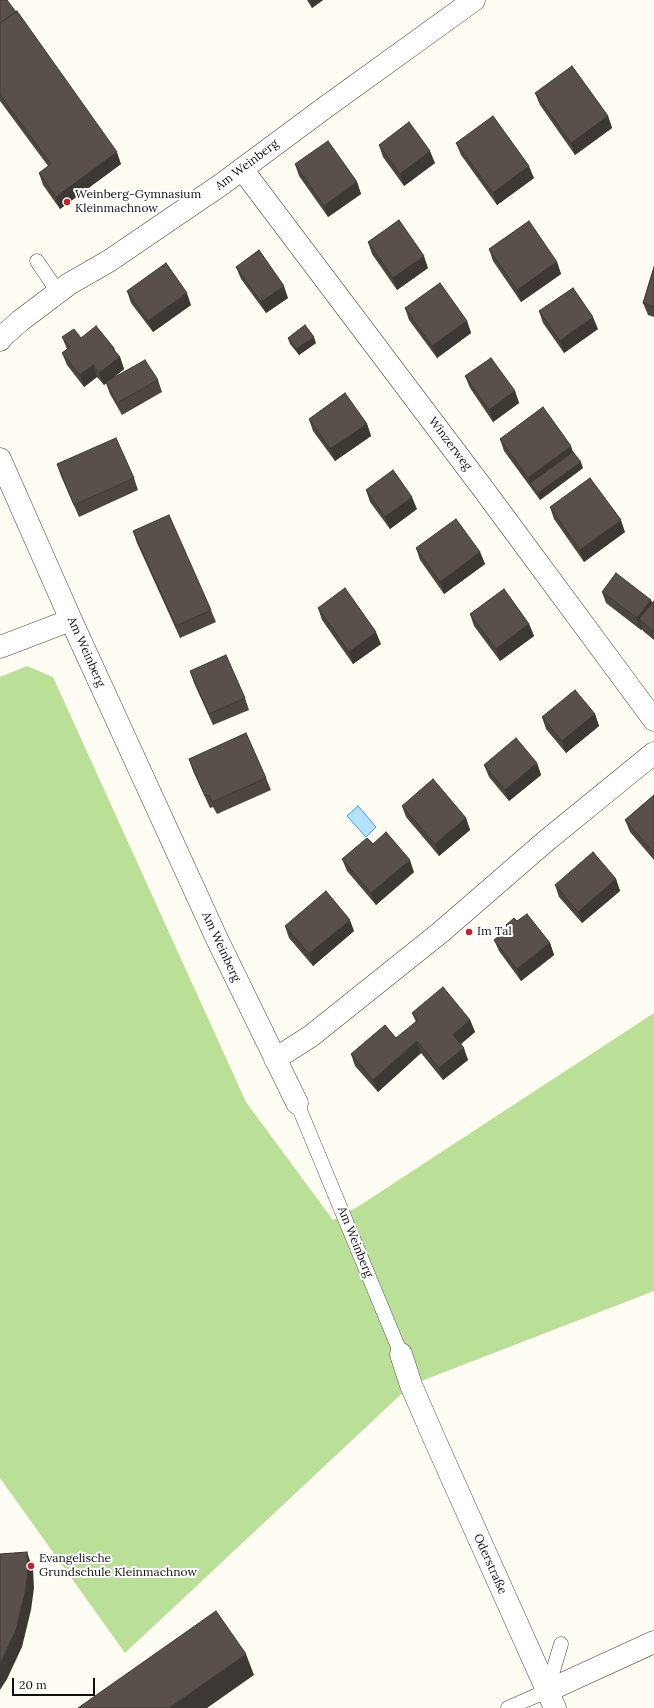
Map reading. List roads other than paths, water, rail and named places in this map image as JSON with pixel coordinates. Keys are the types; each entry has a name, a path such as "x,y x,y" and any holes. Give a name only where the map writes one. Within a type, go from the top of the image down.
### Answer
{"street":[{"name":"Am Weinberg","path":"0,340 11,329 69,284 109,261 242,169 474,0"},
{"name":"Winzerweg","path":"242,169 484,490 654,720"},
{"name":"Am Weinberg","path":"0,459 71,620 217,939 298,1103"},
{"path":"0,647 71,620"},
{"path":"275,1059 311,1036 441,932 546,841 654,753"},
{"name":"Am Weinberg","path":"401,1354 411,1385 434,1438"},
{"name":"Oderstraße","path":"434,1438 551,1699"},
{"path":"551,1699 654,1642"}],"lane":[{"path":"37,261 58,292"},
{"name":"Am Weinberg","path":"298,1103 401,1354"},
{"path":"508,1708 551,1699 561,1644"}],"water":[{"path":"358,806 376,827 366,837 347,816"}],"place":[{"name":"Weinberg-Gymnasium Kleinmachnow","path":"67,202"},
{"name":"Im Tal","path":"469,932"},
{"name":"Evangelische Grundschule Kleinmachnow","path":"31,1566"}]}
